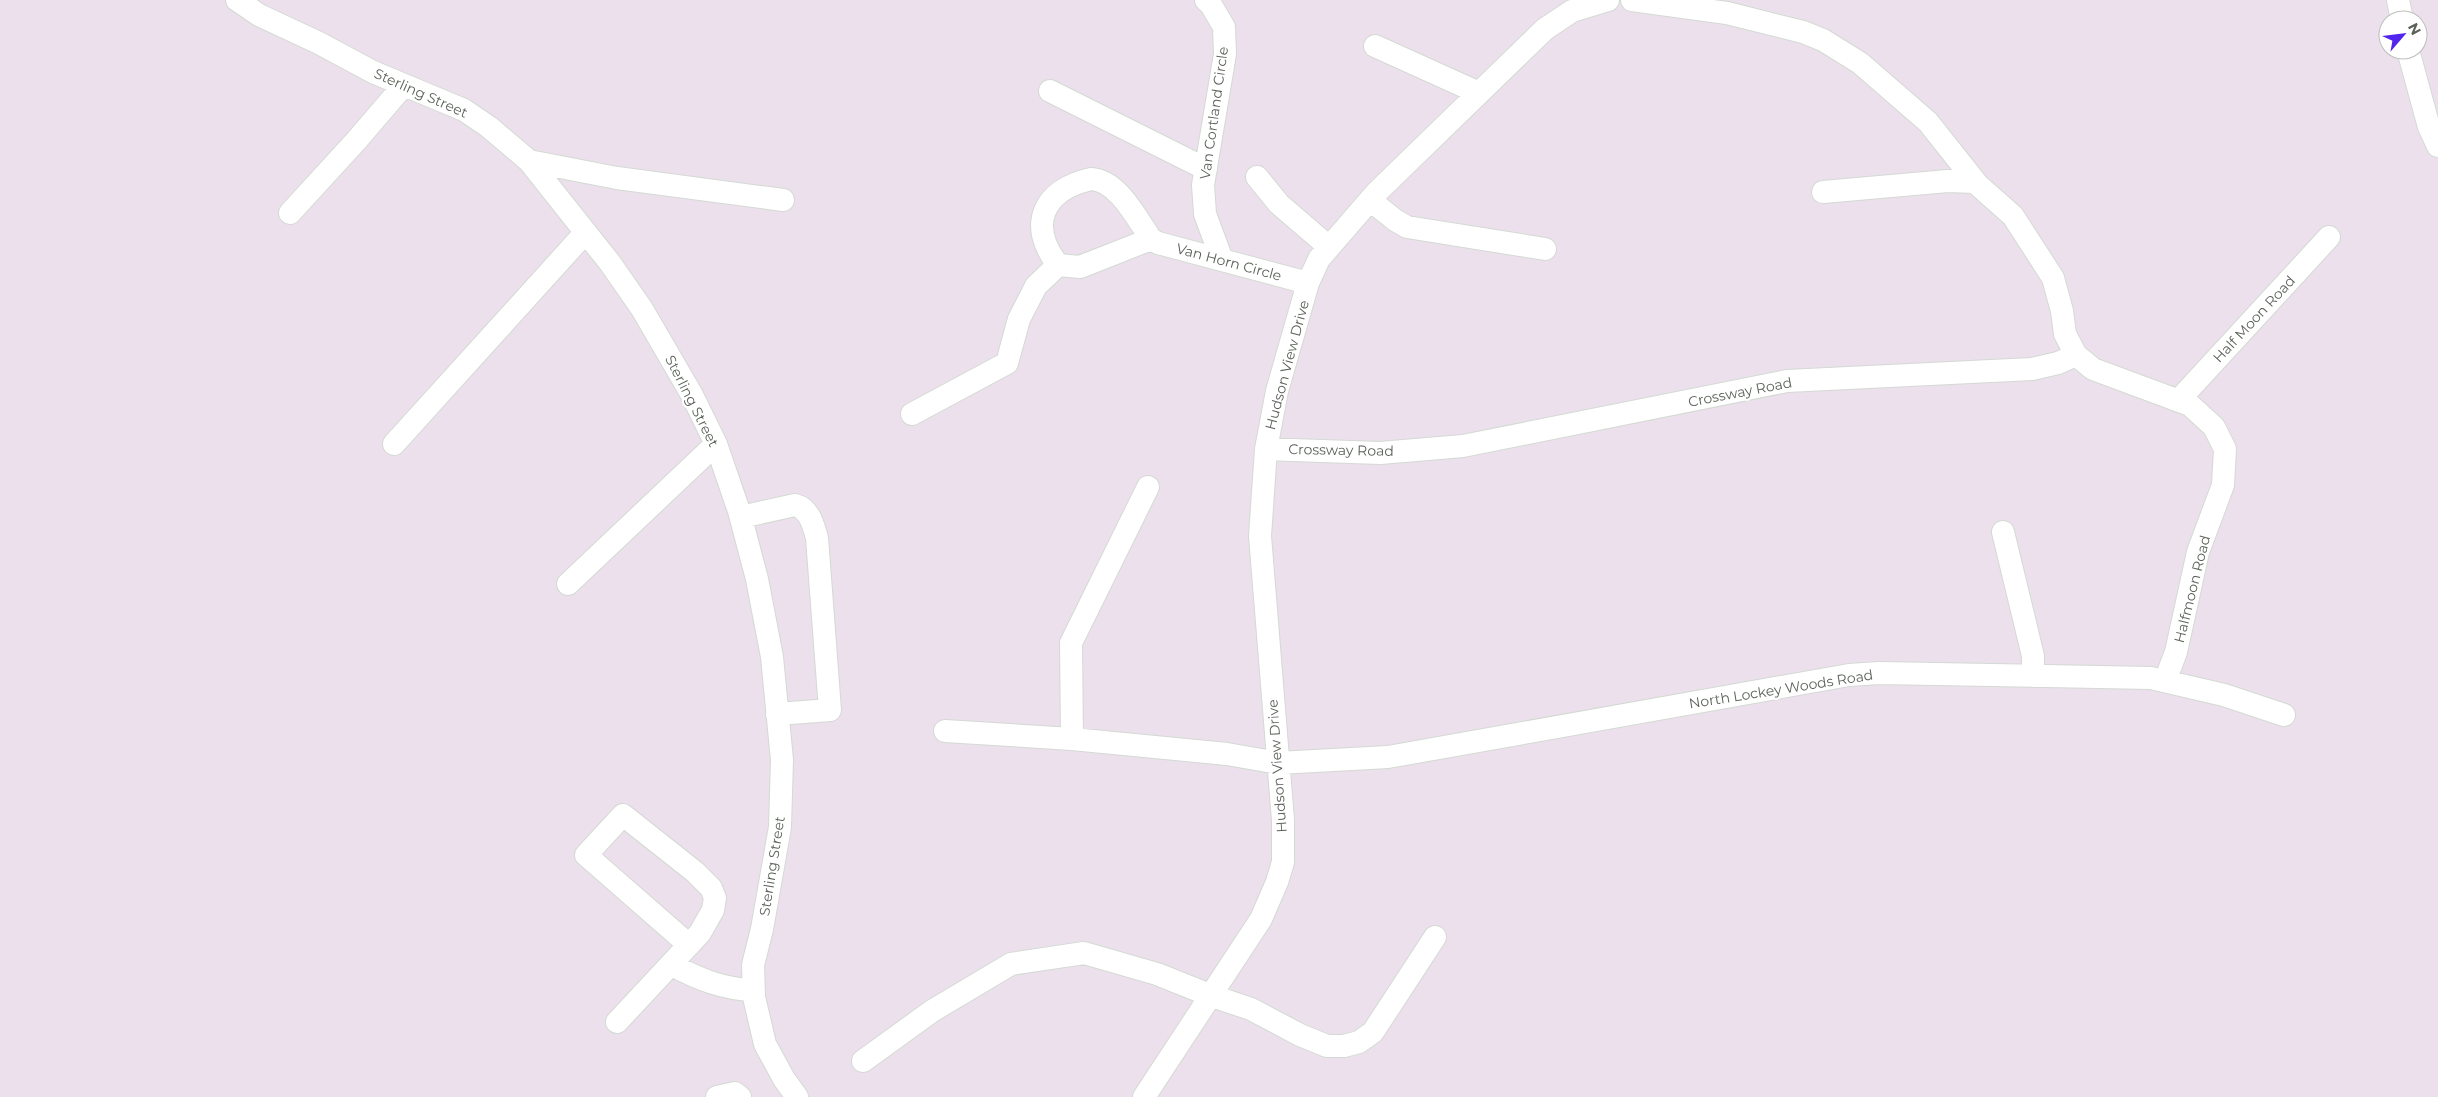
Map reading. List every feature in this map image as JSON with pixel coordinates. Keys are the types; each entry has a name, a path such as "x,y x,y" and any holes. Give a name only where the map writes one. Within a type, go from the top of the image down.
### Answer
{"street":[{"name":"Sterling Street","path":"237,0 259,15 319,43 373,72 464,110 489,127 529,161 552,187 610,263 642,309 692,395 716,444 741,517 757,579 772,657 782,760 780,827 762,928 753,965 755,1000 765,1044 784,1079 797,1097"},
{"name":"Van Cortland Circle","path":"1206,0 1224,27 1225,54 1203,185 1205,214 1222,260"},
{"path":"1632,0 1727,13 1803,32 1823,40 1860,63 1928,122 1975,182 2013,216 2054,278 2065,334 2076,356 2093,370 2178,401"},
{"name":"Hudson View Drive","path":"1144,1097 1261,919 1277,882 1283,862 1283,820 1260,536 1266,448 1277,391 1308,283 1319,258 1370,200 1545,28 1572,11 1600,1"},
{"path":"1375,46 1479,93"},
{"path":"2411,60 2436,135"},
{"path":"290,213 404,85"},
{"path":"1050,91 1206,169"},
{"path":"529,161 617,178 783,200"},
{"path":"1257,178 1279,204 1329,248"},
{"path":"912,414 1007,363 1019,319 1036,286 1058,266 1080,267 1151,239 1117,192 1100,179 1080,182 1054,198 1043,213 1043,235 1050,256 1058,266"},
{"path":"1823,192 1948,181 1975,182"},
{"path":"1370,200 1407,227 1545,249"},
{"path":"394,444 585,232"},
{"name":"Half Moon Road","path":"2178,401 2329,237"},
{"name":"Van Horn Circle","path":"1151,239 1158,243 1308,283"},
{"name":"Crossway Road","path":"1266,448 1380,453 1463,446 1787,381 2032,369 2058,363 2076,356"},
{"name":"Halfmoon Road","path":"2165,681 2176,652 2198,552 2223,485 2224,449 2220,438 2214,427 2190,406 2178,401"},
{"path":"568,584 716,444"},
{"path":"1072,739 1071,642 1148,487"},
{"path":"741,517 795,505 802,506 809,514 817,538 830,710 777,714"},
{"path":"2003,532 2033,656 2033,676"},
{"name":"North Lockey Woods Road","path":"945,731 1072,739 1227,754 1278,763 1388,757 1849,675 1879,674 2151,678 2224,695 2284,715"},
{"path":"617,1022 672,965 700,933 713,910 715,898 711,888 623,815 586,855 689,945"},
{"path":"862,1061 932,1011 1010,964 1084,954 1157,974 1251,1009 1300,1035 1327,1046 1344,1046 1359,1042 1373,1032 1435,937"},
{"path":"672,965 690,975 755,1000"},
{"path":"717,1097 735,1094 740,1097"}]}
